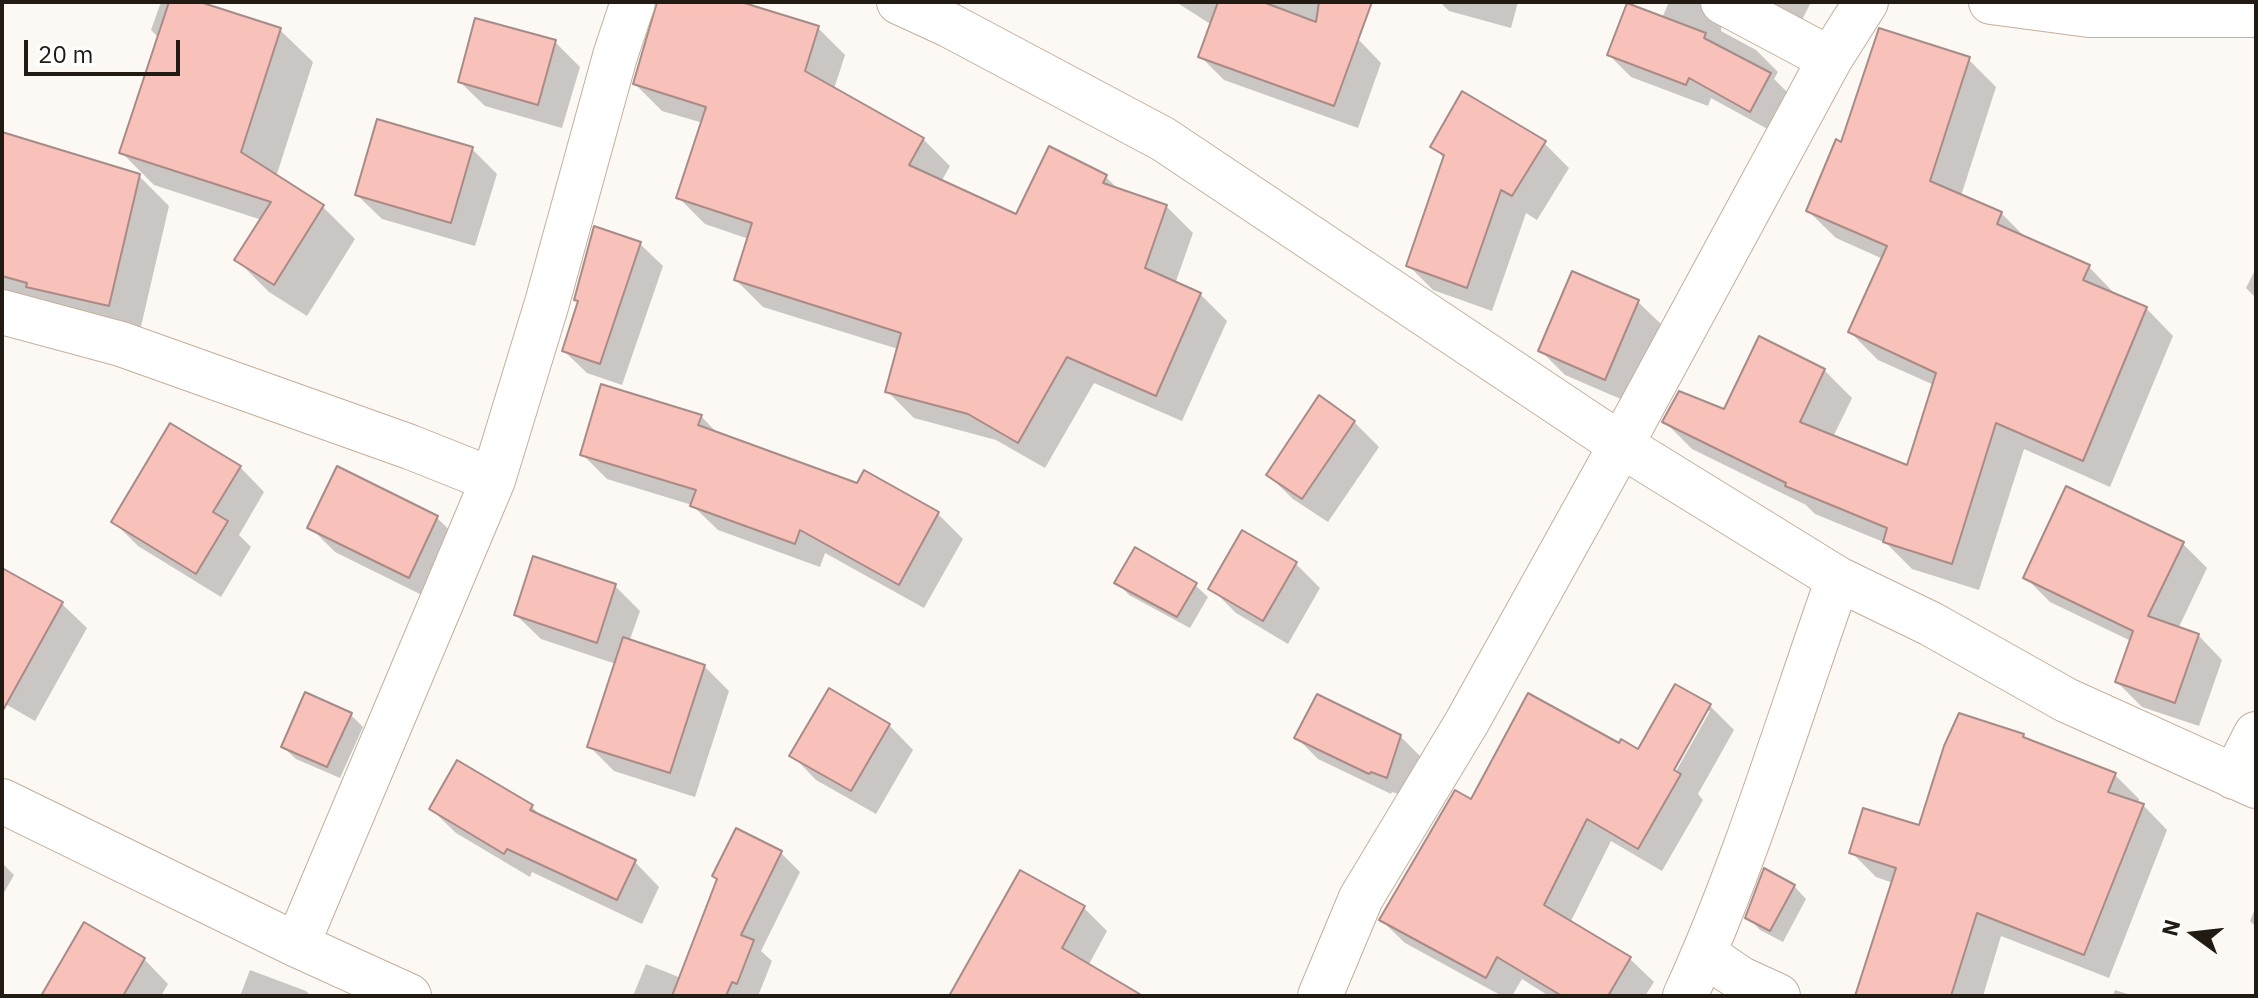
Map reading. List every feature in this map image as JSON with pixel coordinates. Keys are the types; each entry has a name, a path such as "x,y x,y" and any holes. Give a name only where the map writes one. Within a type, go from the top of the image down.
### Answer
{"street":[{"path":"297,945 493,480 633,2"},
{"path":"899,2 949,25 1163,139 1621,445 1838,579 1931,624 2066,700 2245,781 2256,734"},
{"path":"1723,2 1830,59"},
{"path":"1320,996 1361,898 1467,722 1830,59 1866,2"},
{"path":"1991,2 2089,15 2256,15"},
{"path":"2,312 121,344 410,447 493,480"},
{"path":"1685,996 1704,954 1838,579"},
{"path":"2,801 409,996"},
{"path":"1704,954 1741,979 1778,996"}],"building":[{"path":"169,2 200,2 281,28 241,152 324,205 274,285 234,260 271,202 119,153"},
{"path":"657,2 741,2 819,26 805,71 924,138 909,165 1016,214 1049,146 1107,175 1103,183 1167,205 1145,268 1201,293 1156,396 1067,357 1018,443 968,414 885,392 901,333 734,280 752,223 676,198 706,107 633,84"},
{"path":"1218,2 1263,2 1316,22 1319,2 1372,2 1334,106 1198,57"},
{"path":"1627,3 1706,33 1704,38 1771,73 1750,112 1689,78 1686,85 1607,55"},
{"path":"475,18 556,40 538,105 458,82"},
{"path":"1879,28 1970,57 1930,181 2002,212 1997,224 2090,265 2083,280 2147,307 2083,461 1996,423 1952,564 1883,542 1887,528 1785,486 1786,483 1662,422 1679,391 1724,409 1759,336 1825,369 1800,422 1907,465 1936,373 1848,332 1887,246 1806,211 1836,139 1841,142"},
{"path":"1462,91 1546,141 1512,196 1501,190 1467,288 1406,266 1444,155 1430,147"},
{"path":"377,119 473,147 451,223 355,195"},
{"path":"2,132 140,174 109,306 26,287 27,283 2,276"},
{"path":"594,226 641,242 600,364 562,351 578,301 574,300"},
{"path":"1572,271 1639,300 1605,380 1538,351"},
{"path":"601,384 702,415 698,425 857,483 864,470 939,512 899,585 800,530 795,544 690,506 696,490 580,455"},
{"path":"1319,395 1355,421 1302,499 1266,475"},
{"path":"170,423 241,466 213,512 228,521 196,574 111,522"},
{"path":"337,466 438,516 409,578 307,528"},
{"path":"2066,486 2184,542 2148,616 2199,634 2175,703 2115,682 2133,631 2023,578"},
{"path":"1242,530 1297,562 1263,621 1208,589"},
{"path":"1135,547 1197,583 1177,617 1114,583"},
{"path":"533,556 616,584 597,643 514,615"},
{"path":"2,568 63,602 2,712"},
{"path":"623,637 705,665 670,773 587,747"},
{"path":"1675,684 1711,704 1674,770 1681,774 1638,849 1587,819 1544,905 1631,957 1608,996 1562,996 1497,957 1486,978 1379,920 1455,790 1471,799 1528,693 1619,743 1621,739 1638,749"},
{"path":"829,688 890,724 851,791 789,756"},
{"path":"305,692 352,713 327,767 281,747"},
{"path":"1317,694 1401,735 1387,778 1369,774 1294,738"},
{"path":"1959,713 2024,734 2023,737 2116,773 2108,792 2144,804 2084,955 1977,913 1951,996 1855,996 1896,868 1849,853 1863,808 1919,825 1944,746"},
{"path":"457,760 533,805 530,810 636,860 617,900 507,849 504,854 429,809"},
{"path":"736,828 782,851 741,935 754,940 737,984 732,982 726,996 672,996 717,879 712,876"},
{"path":"1764,868 1795,885 1770,931 1745,918"},
{"path":"1020,870 1085,906 1062,948 1143,996 949,996"},
{"path":"84,922 145,958 123,996 41,996"}]}
